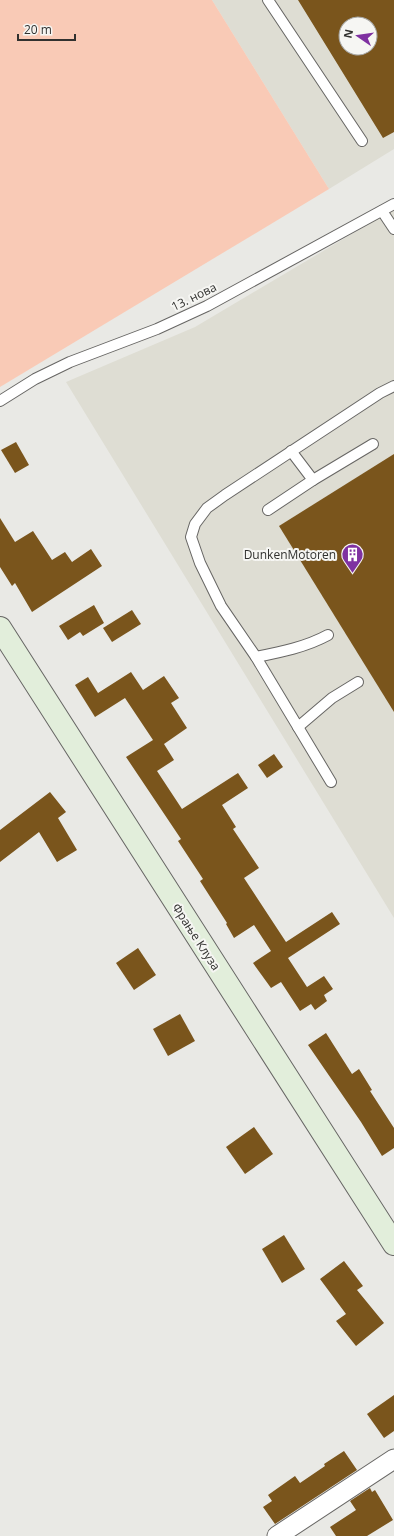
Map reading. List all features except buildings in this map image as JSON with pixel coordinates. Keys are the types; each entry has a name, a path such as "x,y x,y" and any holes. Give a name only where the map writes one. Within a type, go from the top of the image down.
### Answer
{"main road":[{"name":"Фрање Клуза","path":"0,628 394,1244"}],"street":[{"path":"277,1536 394,1459"}],"lane":[{"path":"268,0 362,141"},
{"name":"13. нова","path":"0,401 35,379 70,362 156,329 207,306 394,204"},
{"path":"382,211 394,229"},
{"path":"331,782 256,657 220,606 200,563 191,537 195,524 207,508 291,451 380,393 394,386"},
{"path":"268,510 313,480 373,444"},
{"path":"291,451 313,480"},
{"path":"256,657 291,650 315,642 328,635"},
{"path":"298,727 332,698 358,682"}],"shaded area":[{"path":"0,0 212,0 329,189 0,387"},
{"path":"212,0 394,0 394,149 329,189"},
{"path":"394,209 394,918 66,382 195,327"}],"place":[{"name":"DunkenMotoren","path":"352,574"}]}
